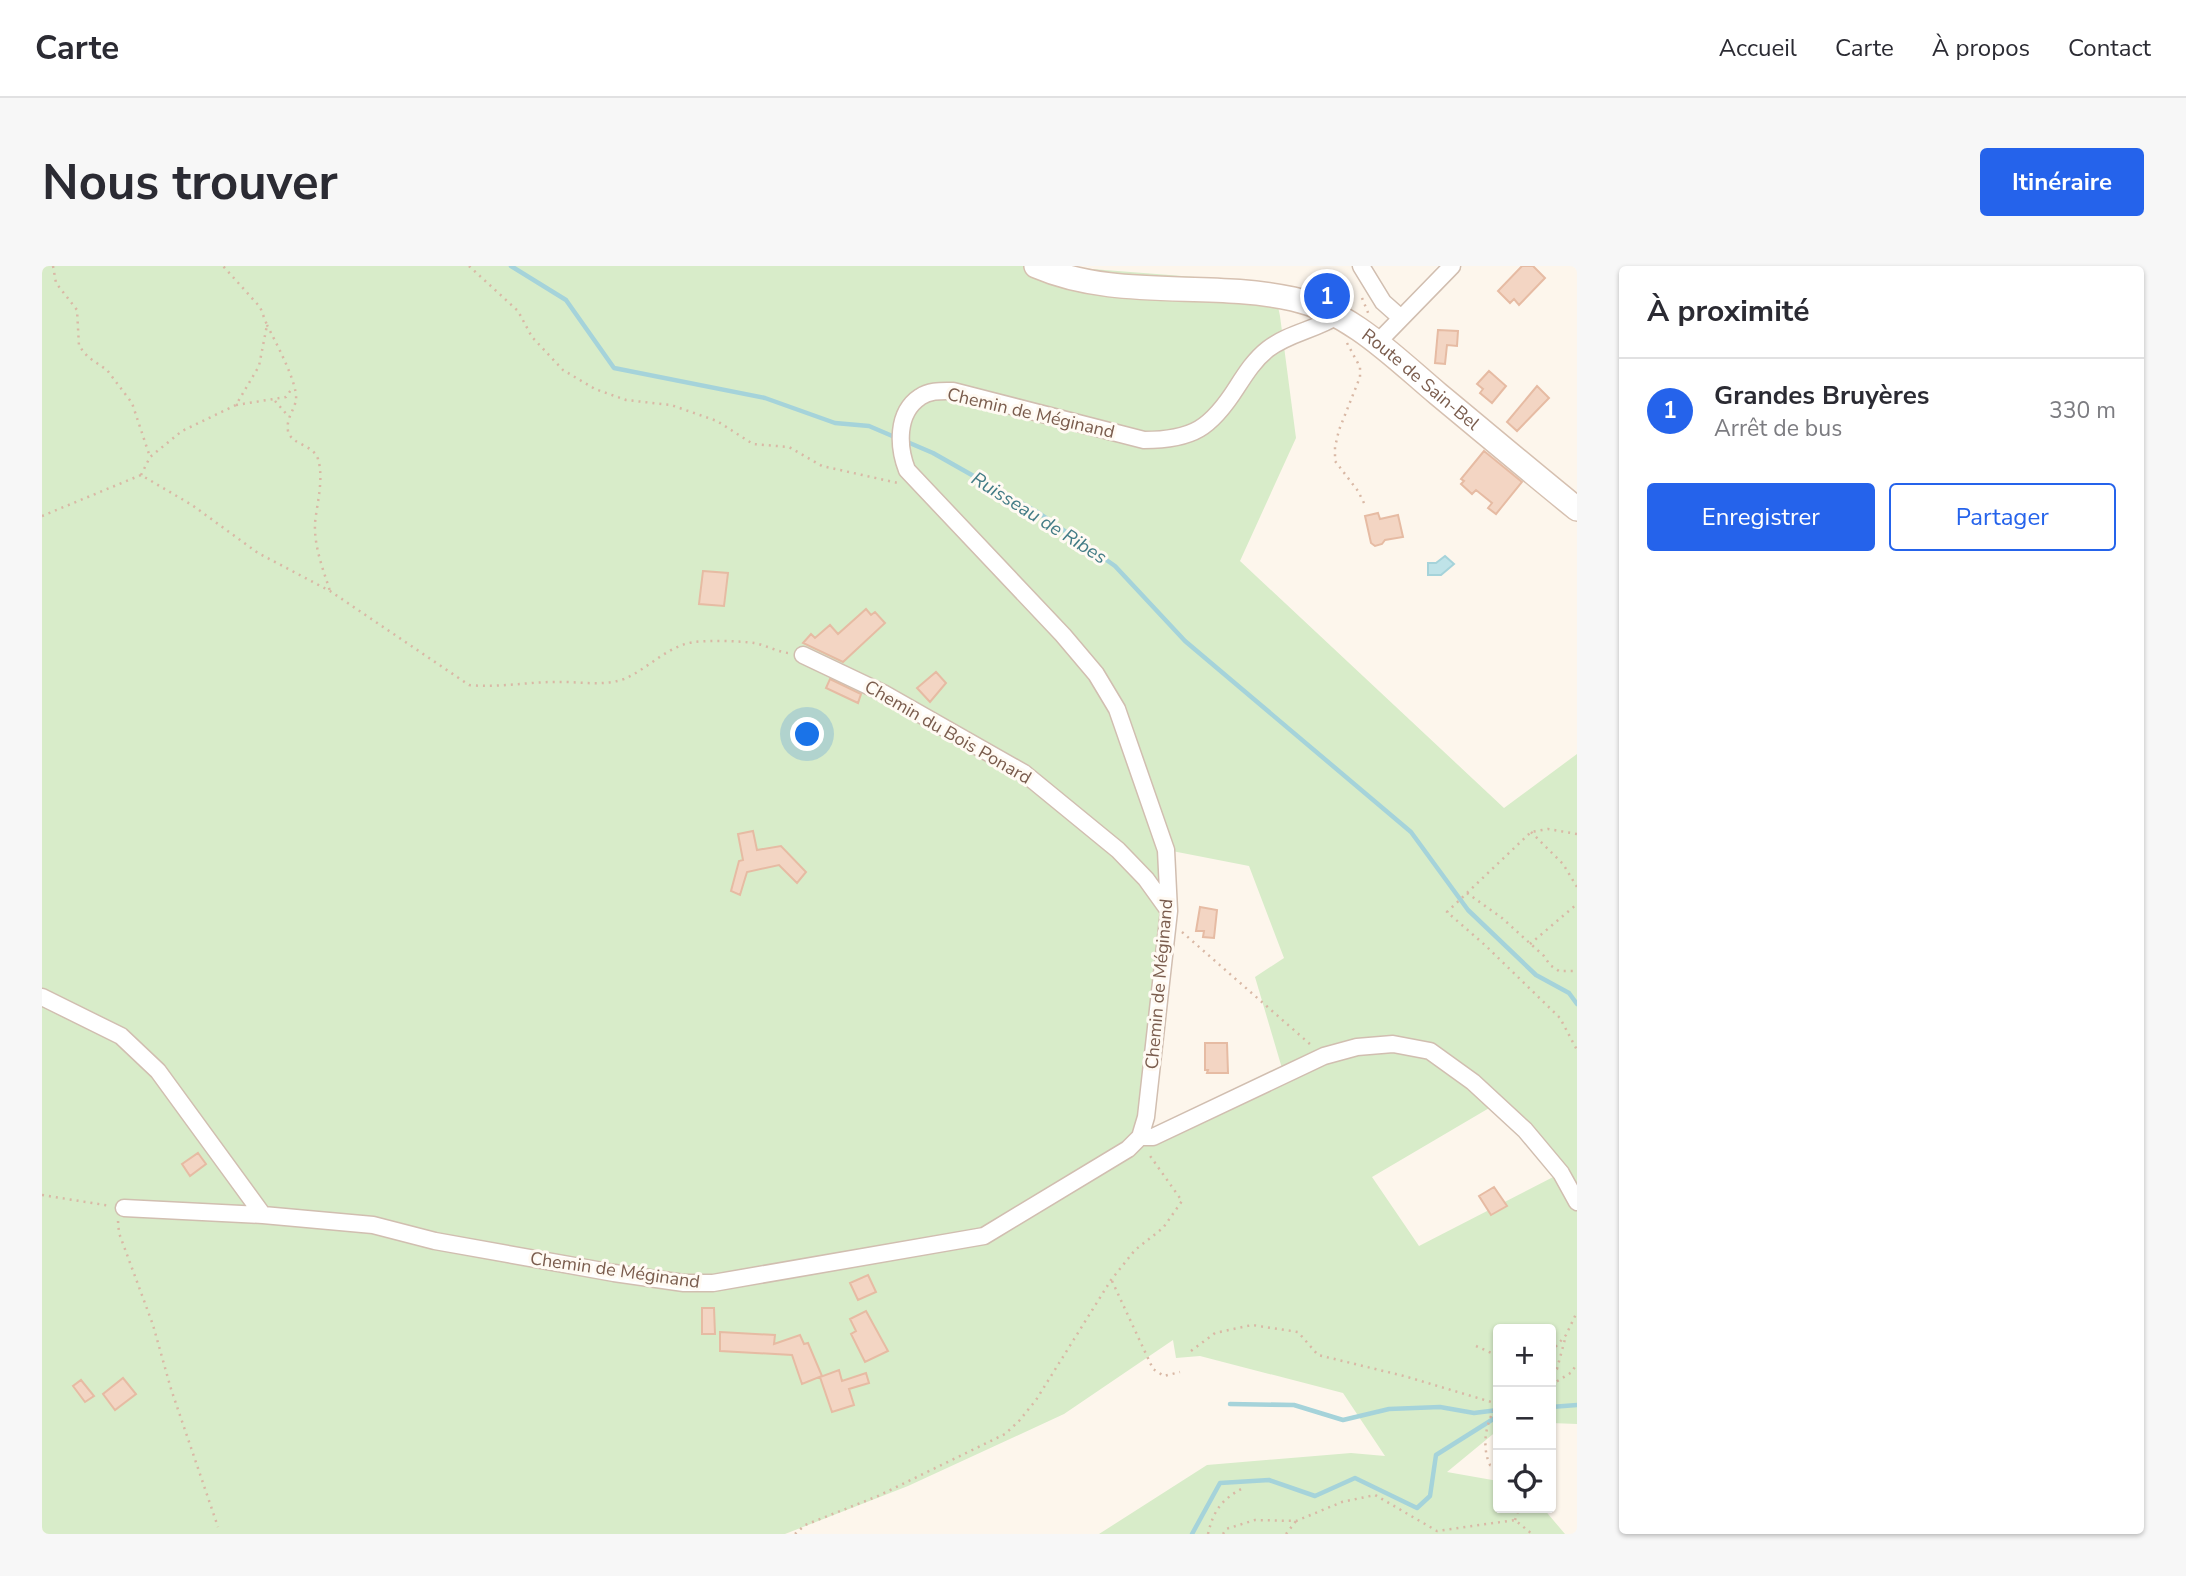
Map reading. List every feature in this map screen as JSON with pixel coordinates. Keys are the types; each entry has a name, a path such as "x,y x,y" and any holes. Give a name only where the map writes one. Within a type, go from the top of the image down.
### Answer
{"main road":[{"name":"Route de Sain-Bel","path":"1036,266 1081,280 1120,286 1275,295 1314,305 1365,332 1378,342 1577,509"}],"street":[{"path":"1361,266 1384,302 1401,318"},
{"path":"1378,342 1452,266"},
{"name":"Chemin de Méginand","path":"124,1208 263,1215 373,1225 435,1241 614,1273 684,1283 713,1283 984,1236 1128,1149 1140,1137 1146,1116 1169,911 1166,850 1117,709 1096,674 1063,635 907,471 900,439 906,414 919,398 933,391 953,391 1144,440 1168,440 1207,425 1222,410 1248,370 1268,349 1286,338 1325,324 1337,316"},
{"name":"Chemin du Bois Ponard","path":"803,655 883,693 1024,773 1118,850 1146,878 1169,911"},
{"path":"42,997 121,1036 158,1071 263,1215"},
{"path":"1140,1137 1153,1137 1324,1056 1357,1047 1393,1045 1430,1051 1473,1082 1525,1130 1561,1173 1577,1202"}],"path":[{"path":"53,266 56,283 77,310 79,346 88,357 107,370 132,403 150,457"},
{"path":"223,266 260,307 286,364 296,399 289,417 288,433 313,449 319,460 320,496 315,523 316,544 330,591"},
{"path":"469,266 519,311 532,337 563,370 595,389 626,401 671,405 718,422 752,444 789,447 822,466 924,489"},
{"path":"1337,316 1340,331 1360,367 1360,377 1339,430 1335,461 1364,505"},
{"path":"236,405 259,366 267,325"},
{"path":"42,516 141,475 150,457 182,430 236,405 286,397 293,387"},
{"path":"274,399 289,417"},
{"path":"141,475 192,505 258,553 330,591 469,685 493,687 555,682 590,684 622,679 652,664 674,648 694,642 755,643 778,652 803,655"},
{"path":"1577,834 1548,829 1531,832 1447,912 1560,1018 1577,1050"},
{"path":"1531,832 1563,864 1577,887"},
{"path":"1466,895 1502,918 1559,971 1577,971"},
{"path":"1530,944 1577,904"},
{"path":"1169,911 1183,934 1324,1056"},
{"path":"795,1534 805,1525 878,1496 1005,1434 1037,1400 1111,1280 1135,1250 1163,1228 1182,1201 1144,1148 1140,1137"},
{"path":"42,1195 124,1208 117,1222 119,1233 153,1325 171,1389 218,1527"},
{"path":"1111,1280 1153,1369 1164,1376 1180,1372"},
{"path":"1556,1370 1566,1335 1577,1312"},
{"path":"1191,1351 1216,1333 1252,1325 1298,1332 1318,1355 1404,1376 1493,1403"},
{"path":"1556,1346 1566,1335"},
{"path":"1476,1346 1493,1354"},
{"path":"1556,1382 1572,1372 1577,1363"},
{"path":"1493,1412 1488,1427 1486,1456 1493,1466"},
{"path":"1208,1534 1212,1517 1218,1507 1230,1495 1243,1488"},
{"path":"1223,1534 1226,1529 1255,1520 1296,1521 1342,1502 1375,1495 1437,1531 1516,1520 1532,1534"},
{"path":"1516,1520 1518,1513"},
{"path":"1286,1534 1296,1521"}],"green space":[{"path":"42,266 1074,266 1273,283 1296,438 1240,561 1504,808 1577,754 1577,1424 1556,1423 1556,1324 1493,1324 1493,1434 1447,1472 1493,1480 1493,1513 1547,1513 1565,1534 1099,1534 1207,1465 1351,1453 1385,1456 1343,1393 1200,1356 1176,1358 1173,1340 1064,1414 908,1486 785,1534 42,1534","holes":["1167,850 1249,866 1284,958 1255,977 1284,1075 1140,1137 1169,911","1496,1104 1561,1173 1419,1246 1372,1177"]}],"water":[{"path":"1445,556 1454,564 1441,575 1428,575 1428,563 1436,563"}],"building":[{"path":"1522,266 1533,266 1545,278 1519,305 1514,299 1510,303 1498,291"},
{"path":"1438,330 1458,331 1457,346 1447,345 1445,364 1435,363"},
{"path":"1489,371 1506,386 1492,403 1480,393 1483,389 1477,384"},
{"path":"1537,386 1549,398 1517,431 1507,422"},
{"path":"1484,451 1522,482 1496,514 1488,508 1492,503 1476,490 1472,494 1461,484 1464,481 1461,479"},
{"path":"1378,513 1380,519 1398,515 1403,537 1385,540 1375,546 1371,543 1365,516"},
{"path":"703,571 728,573 724,606 699,604"},
{"path":"866,609 871,615 875,612 885,623 843,662 803,643 811,634 815,638 830,625 838,634"},
{"path":"936,672 946,683 930,702 917,688"},
{"path":"830,679 861,694 858,703 826,688"},
{"path":"753,831 757,850 781,846 806,872 797,883 779,865 747,872 740,895 731,891 739,861 743,860 738,834"},
{"path":"1200,907 1217,910 1214,938 1203,937 1204,931 1196,931"},
{"path":"1205,1043 1227,1043 1228,1073 1207,1073"},
{"path":"198,1153 206,1164 190,1176 182,1164"},
{"path":"1494,1187 1507,1206 1491,1215 1479,1196"},
{"path":"868,1275 876,1292 858,1300 850,1283"},
{"path":"702,1308 714,1308 715,1334 702,1334"},
{"path":"866,1311 888,1351 865,1362 851,1334 856,1331 850,1319"},
{"path":"720,1332 775,1335 774,1344 800,1335 804,1344 808,1343 822,1376 802,1384 792,1355 720,1351"},
{"path":"839,1370 842,1381 866,1373 869,1383 849,1389 854,1405 832,1412 820,1377"},
{"path":"123,1378 136,1394 115,1410 103,1394"},
{"path":"81,1380 94,1396 85,1402 73,1386"}],"waterway":[{"name":"Ruisseau de Ribes","path":"511,266 566,300 614,368 765,398 835,423 869,426 897,438"},
{"name":"Ruisseau de Ribes","path":"905,441 933,453 1039,513 1115,566 1185,641 1411,832 1468,910 1536,975 1569,993 1577,1004"},
{"path":"1230,1404 1294,1405 1343,1420 1389,1409 1440,1407 1474,1413 1493,1411"},
{"path":"1556,1407 1577,1405"},
{"path":"1192,1534 1220,1483 1269,1480 1315,1496 1355,1478 1417,1508 1430,1496 1436,1455 1493,1419"}],"place":[{"name":"Grandes Bruyères","path":"1327,296"}]}
